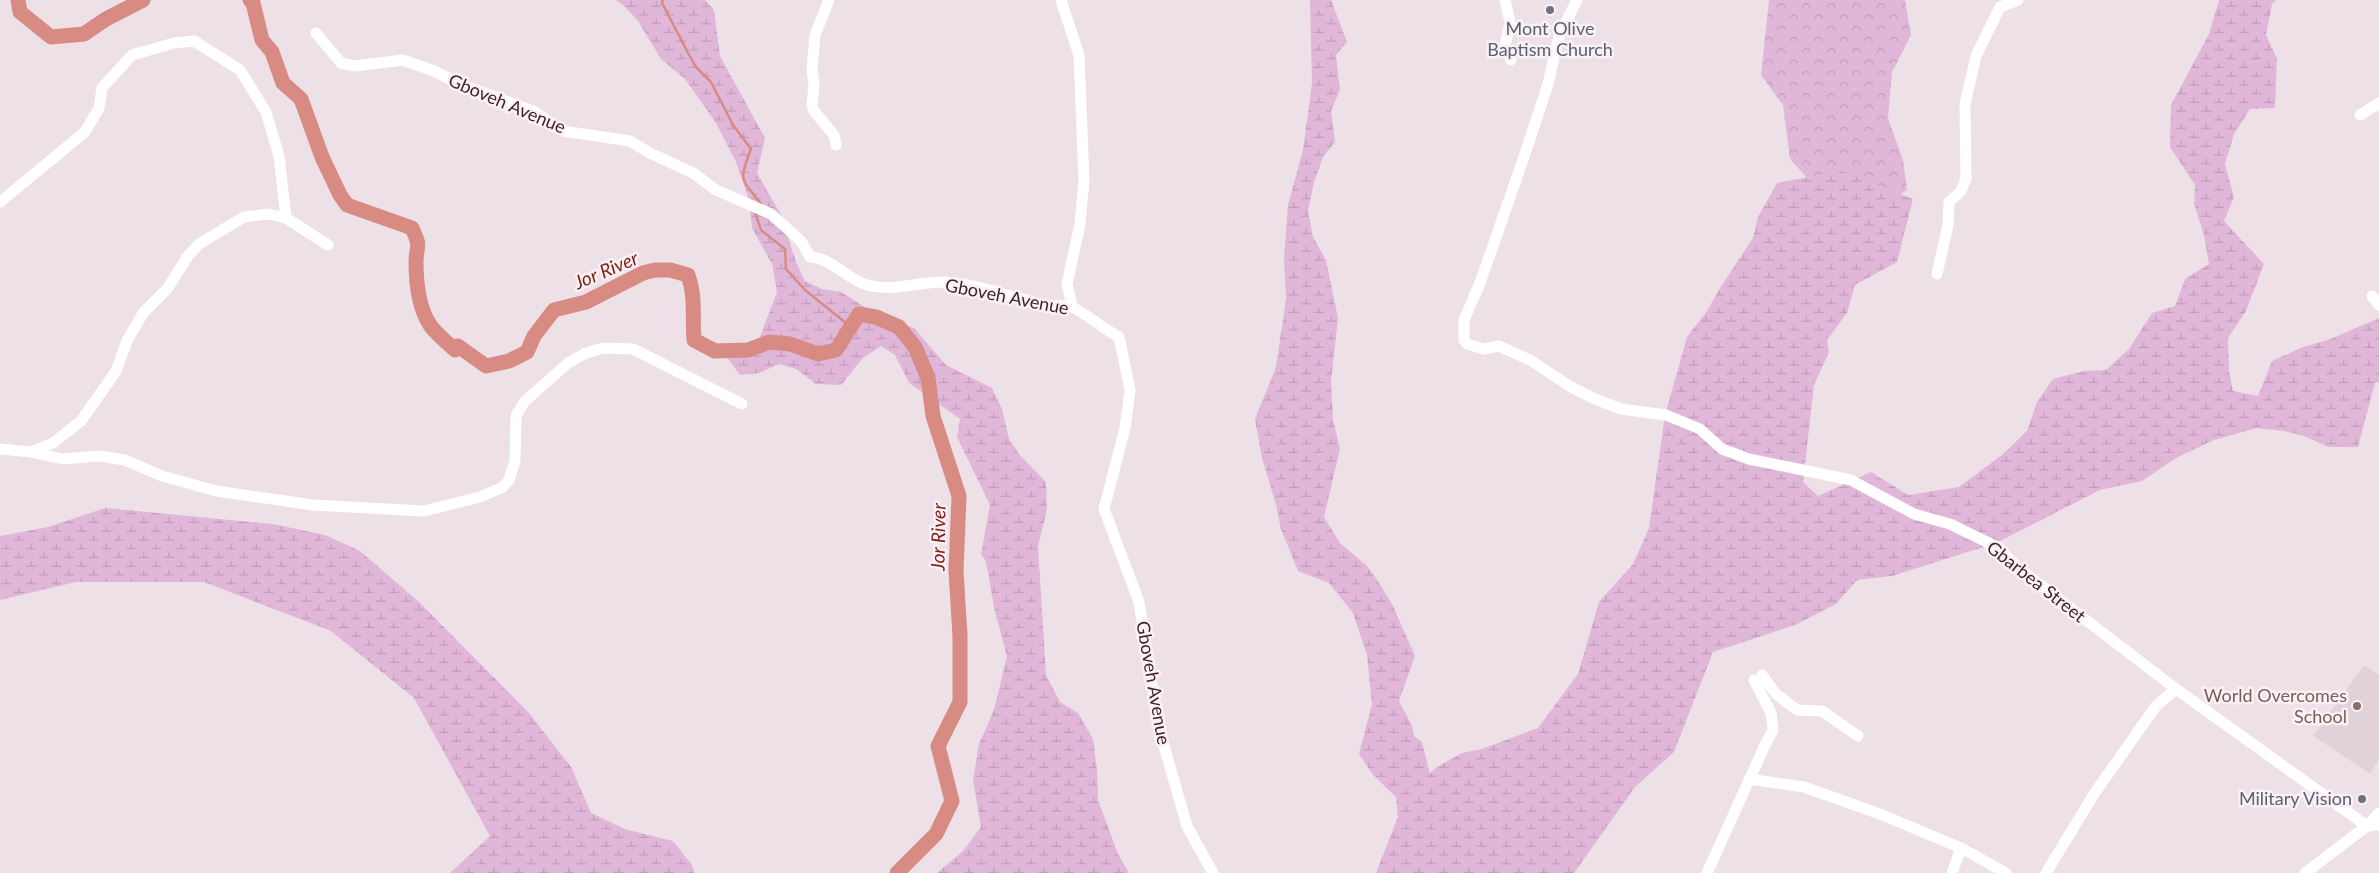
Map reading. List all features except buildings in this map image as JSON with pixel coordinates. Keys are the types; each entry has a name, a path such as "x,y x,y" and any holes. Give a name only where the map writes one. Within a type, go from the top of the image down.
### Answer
{"street":[{"path":"829,0 815,35 812,69 814,85 812,104 814,111 834,135 836,145"},
{"path":"1061,0 1079,55 1084,172 1080,224 1067,284 1072,306"},
{"path":"1505,0 1510,22 1505,46 1511,60"},
{"name":"Gbarbea Street","path":"1577,0 1559,36 1548,84 1480,282 1467,310 1464,329 1464,340 1467,344 1484,349 1499,346 1530,360 1571,387 1622,409 1666,414 1700,429 1722,449 1750,459 1851,480 1914,514 1950,524 1999,548 2017,566 2176,689 2367,826"},
{"path":"1937,274 1948,225 1949,202 1961,191 1966,179 1965,104 1976,56 2000,7 2018,0"},
{"name":"Gboveh Avenue","path":"316,33 342,63 355,66 403,60 535,112 563,131 630,141 650,153 692,172 716,190 772,214 801,241 810,257 820,257 831,266 866,284 890,287 944,282 976,287 1026,301 1055,306 1072,306 1119,336 1130,390 1126,428 1104,509 1120,556 1139,602 1158,725 1187,826 1213,873"},
{"path":"0,202 85,132 99,108 102,88 132,55 174,43 194,40 240,70 263,105 279,156 286,218"},
{"path":"2360,115 2379,103"},
{"path":"31,452 53,443 81,421 116,371 127,341 143,313 167,289 188,256 199,244 244,217 268,214 286,218 328,245"},
{"path":"0,450 31,452 63,459 99,456 125,460 162,476 216,491 313,504 424,510 480,497 503,487 509,480 515,461 516,416 524,402 568,363 586,353 604,348 633,349 742,404"},
{"path":"1707,873 1749,779 1774,730 1771,713 1756,683 1762,675 1776,694 1797,710 1822,711 1858,736"},
{"path":"2046,873 2094,794 2156,706 2176,689"},
{"path":"1749,779 1804,787 1880,814 1961,848 2006,873"},
{"path":"2305,873 2367,826 2379,812"},
{"path":"2367,826 2379,825"},
{"path":"1952,873 1961,848"}],"shaded area":[{"name":"World Overcomes School","path":"2364,665 2379,675 2379,759 2370,774 2313,736"}],"green space":[{"path":"615,0 705,0 714,10 720,56 765,138 757,173 780,213 796,262 805,281 822,289 841,292 879,316 914,328 946,365 992,388 1002,409 1009,439 1020,455 1046,482 1047,509 1038,546 1046,675 1060,702 1078,713 1093,739 1098,800 1118,854 1129,873 937,873 963,851 981,827 973,780 979,744 994,710 1007,656 995,612 986,562 981,554 990,505 957,437 960,419 909,383 895,355 881,346 863,358 841,385 816,384 796,369 779,364 759,373 740,375 722,351 756,347 777,292 772,264 752,228 749,200 736,162 716,123 685,79 661,59 638,21 622,4"},
{"path":"1310,0 1331,0 1347,42 1336,55 1340,90 1331,111 1335,142 1323,157 1314,182 1308,211 1313,237 1326,260 1338,318 1331,382 1333,419 1340,449 1324,517 1340,543 1367,566 1378,581 1392,604 1415,656 1399,701 1412,726 1414,736 1422,742 1430,774 1437,767 1462,753 1482,749 1538,728 1578,674 1599,602 1633,564 1649,528 1665,415 1687,337 1707,311 1753,238 1758,217 1777,183 1841,171 1913,199 1897,262 1855,285 1847,313 1827,340 1829,352 1814,385 1803,482 1818,496 1871,472 1908,495 1959,487 2003,454 2027,431 2037,402 2053,379 2084,371 2106,370 2129,349 2152,313 2175,306 2185,279 2209,264 2204,235 2194,204 2195,185 2170,147 2171,105 2209,34 2219,0 2276,0 2272,4 2266,35 2277,59 2275,108 2250,109 2234,134 2225,164 2234,197 2224,221 2264,264 2246,311 2228,338 2229,371 2233,391 2258,396 2272,361 2379,318 2379,382 2375,383 2358,447 2328,447 2304,436 2284,431 2257,428 2214,440 2176,458 2142,481 2100,490 1996,543 1892,576 1857,580 1836,604 1795,625 1713,652 1674,752 1635,787 1574,873 1376,873 1398,817 1396,797 1373,775 1359,754 1372,704 1367,655 1353,613 1329,583 1298,571 1281,529 1262,458 1255,419 1276,367 1286,299 1284,258 1288,205 1303,150 1312,83"},
{"path":"1769,0 1905,0 1911,35 1892,72 1888,118 1903,160 1907,190 1878,210 1829,202 1790,159 1783,105 1761,75"},
{"path":"105,508 273,524 325,535 360,551 419,602 529,713 571,767 591,813 625,829 673,841 692,865 694,873 450,873 490,836 414,698 331,631 204,582 76,582 0,600 0,536 48,527"}],"waterway":[{"name":"Jor River","path":"18,0 20,12 51,37 84,34 106,19 143,0"},
{"name":"Jor River","path":"250,0 253,3 262,40 272,52 283,83 301,99 322,157 340,195 347,205 412,228 418,247 416,277 418,294 423,310 432,328 455,350 458,346 486,366 509,361 527,352 534,336 554,310 586,302 643,273 655,270 670,270 688,275 693,299 694,340 715,351 748,350 769,342 790,344 818,354 836,350 859,314 876,317 899,327 915,347 928,378 933,416 959,496 956,571 960,636 960,702 938,746 952,801 936,834 897,873"},
{"path":"663,0 662,3 696,67 711,82 733,125 751,149 743,174 746,184 761,204"},
{"path":"755,212 761,230 785,249 786,269 805,290 851,327 859,314"}],"place":[{"name":"Mont Olive Baptism Church","path":"1550,10"},
{"name":"World Overcomes School","path":"2357,706"},
{"name":"Military Vision","path":"2362,799"}]}
